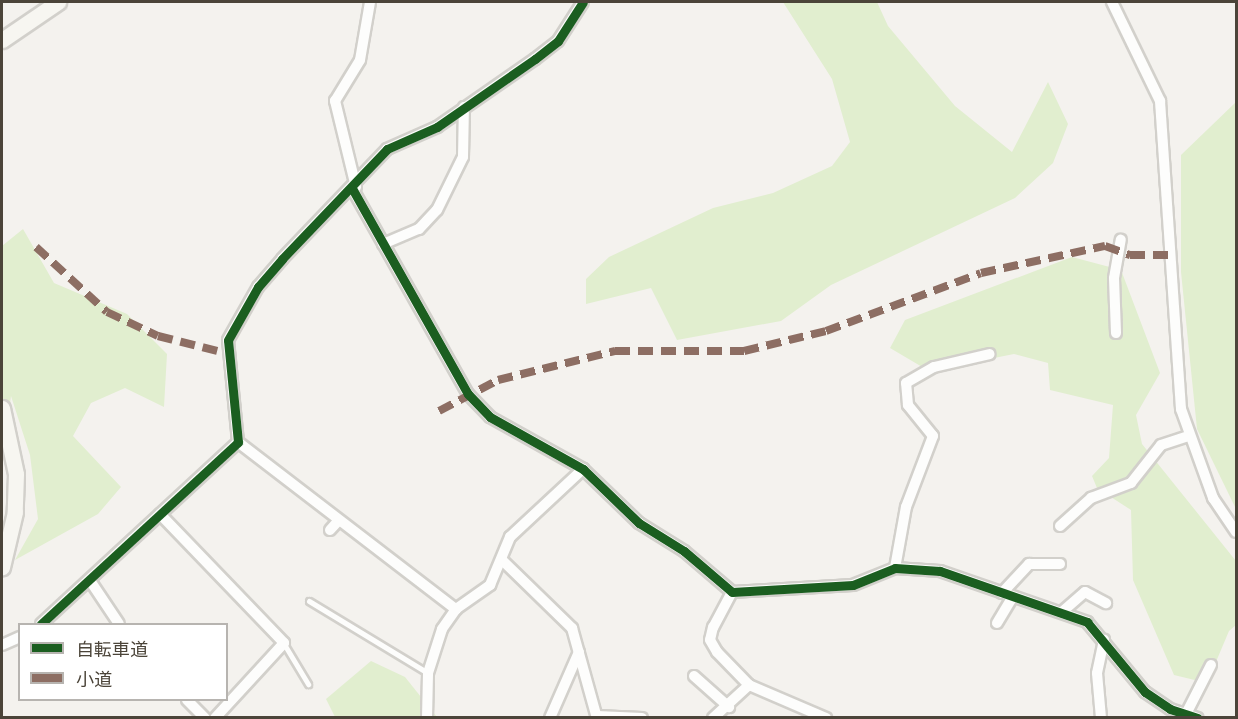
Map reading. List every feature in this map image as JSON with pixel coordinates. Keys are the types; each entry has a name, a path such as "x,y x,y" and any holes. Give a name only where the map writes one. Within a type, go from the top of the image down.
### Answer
{"main road":[{"path":"2,39 58,2"},
{"path":"2,408 16,474 15,512 2,567"}],"street":[{"path":"370,2 360,60 335,101 354,189 468,394 490,417 583,469 639,523 684,551 732,592 853,585 895,568 940,570 1007,595 1063,611 1087,622 1146,692 1186,714 1198,717"},
{"path":"456,609 238,442 228,340 258,287 354,189 387,149 437,127 558,41 583,2"},
{"path":"1112,2 1160,101 1172,344 1188,436 1213,498 1236,532"},
{"path":"383,244 419,229 437,210 463,157 464,108"},
{"path":"1116,333 1114,278 1121,240"},
{"path":"895,568 906,507 933,436 908,405 906,383 934,367 990,354"},
{"path":"1060,526 1091,498 1131,483 1161,445 1188,436"},
{"path":"42,623 91,582 159,514 238,442"},
{"path":"427,717 428,673 442,628 456,609 490,585 510,537 583,469"},
{"path":"159,514 284,643 215,717"},
{"path":"330,530 339,520"},
{"path":"502,560 563,615 579,652 597,717 642,717"},
{"path":"998,623 1007,595 1029,564 1060,564"},
{"path":"91,582 118,623"},
{"path":"732,592 710,640 749,685 826,717"},
{"path":"1063,611 1085,592 1106,603"},
{"path":"2,645 18,638"},
{"path":"1101,717 1097,673 1104,640"},
{"path":"550,717 579,652"},
{"path":"1186,714 1211,665"},
{"path":"694,676 729,707"},
{"path":"713,717 729,707 749,685"},
{"path":"188,701 205,717"}],"lane":[{"path":"309,601 428,673"},
{"path":"284,643 308,684"}],"green space":[{"path":"783,2 877,2 888,26 955,106 1012,152 1048,82 1068,124 1053,163 1015,198 831,285 781,321 677,340 651,288 586,304 586,279 609,257 713,208 773,193 832,166 850,142 832,79"},
{"path":"1236,102 1236,509 1197,429 1181,272 1181,155"},
{"path":"23,229 54,283 127,314 167,354 164,407 125,388 91,403 73,436 121,487 98,514 15,560 38,519 30,455 11,396 2,464 2,246"},
{"path":"1072,257 1121,270 1160,373 1136,415 1142,444 1236,561 1236,625 1229,631 1207,683 1174,675 1133,580 1131,510 1097,488 1092,476 1109,458 1113,405 1050,390 1048,363 1014,354 929,371 890,348 905,320"},
{"path":"371,661 405,677 437,717 335,717 326,699"}],"marked path":[{"path":"439,411 498,380 615,351 744,351 826,331 981,273 1105,246 1130,255 1170,255"},
{"path":"36,247 107,312 158,336 225,353"}],"cycle path":[{"path":"42,623 238,442 228,340 258,287 282,259 387,149 437,127 535,59 558,41 583,2"},
{"path":"353,190 468,394 490,417 583,469 639,523 684,551 732,592 853,585 895,568 940,571 1087,622 1145,692 1170,709 1198,718"}]}
